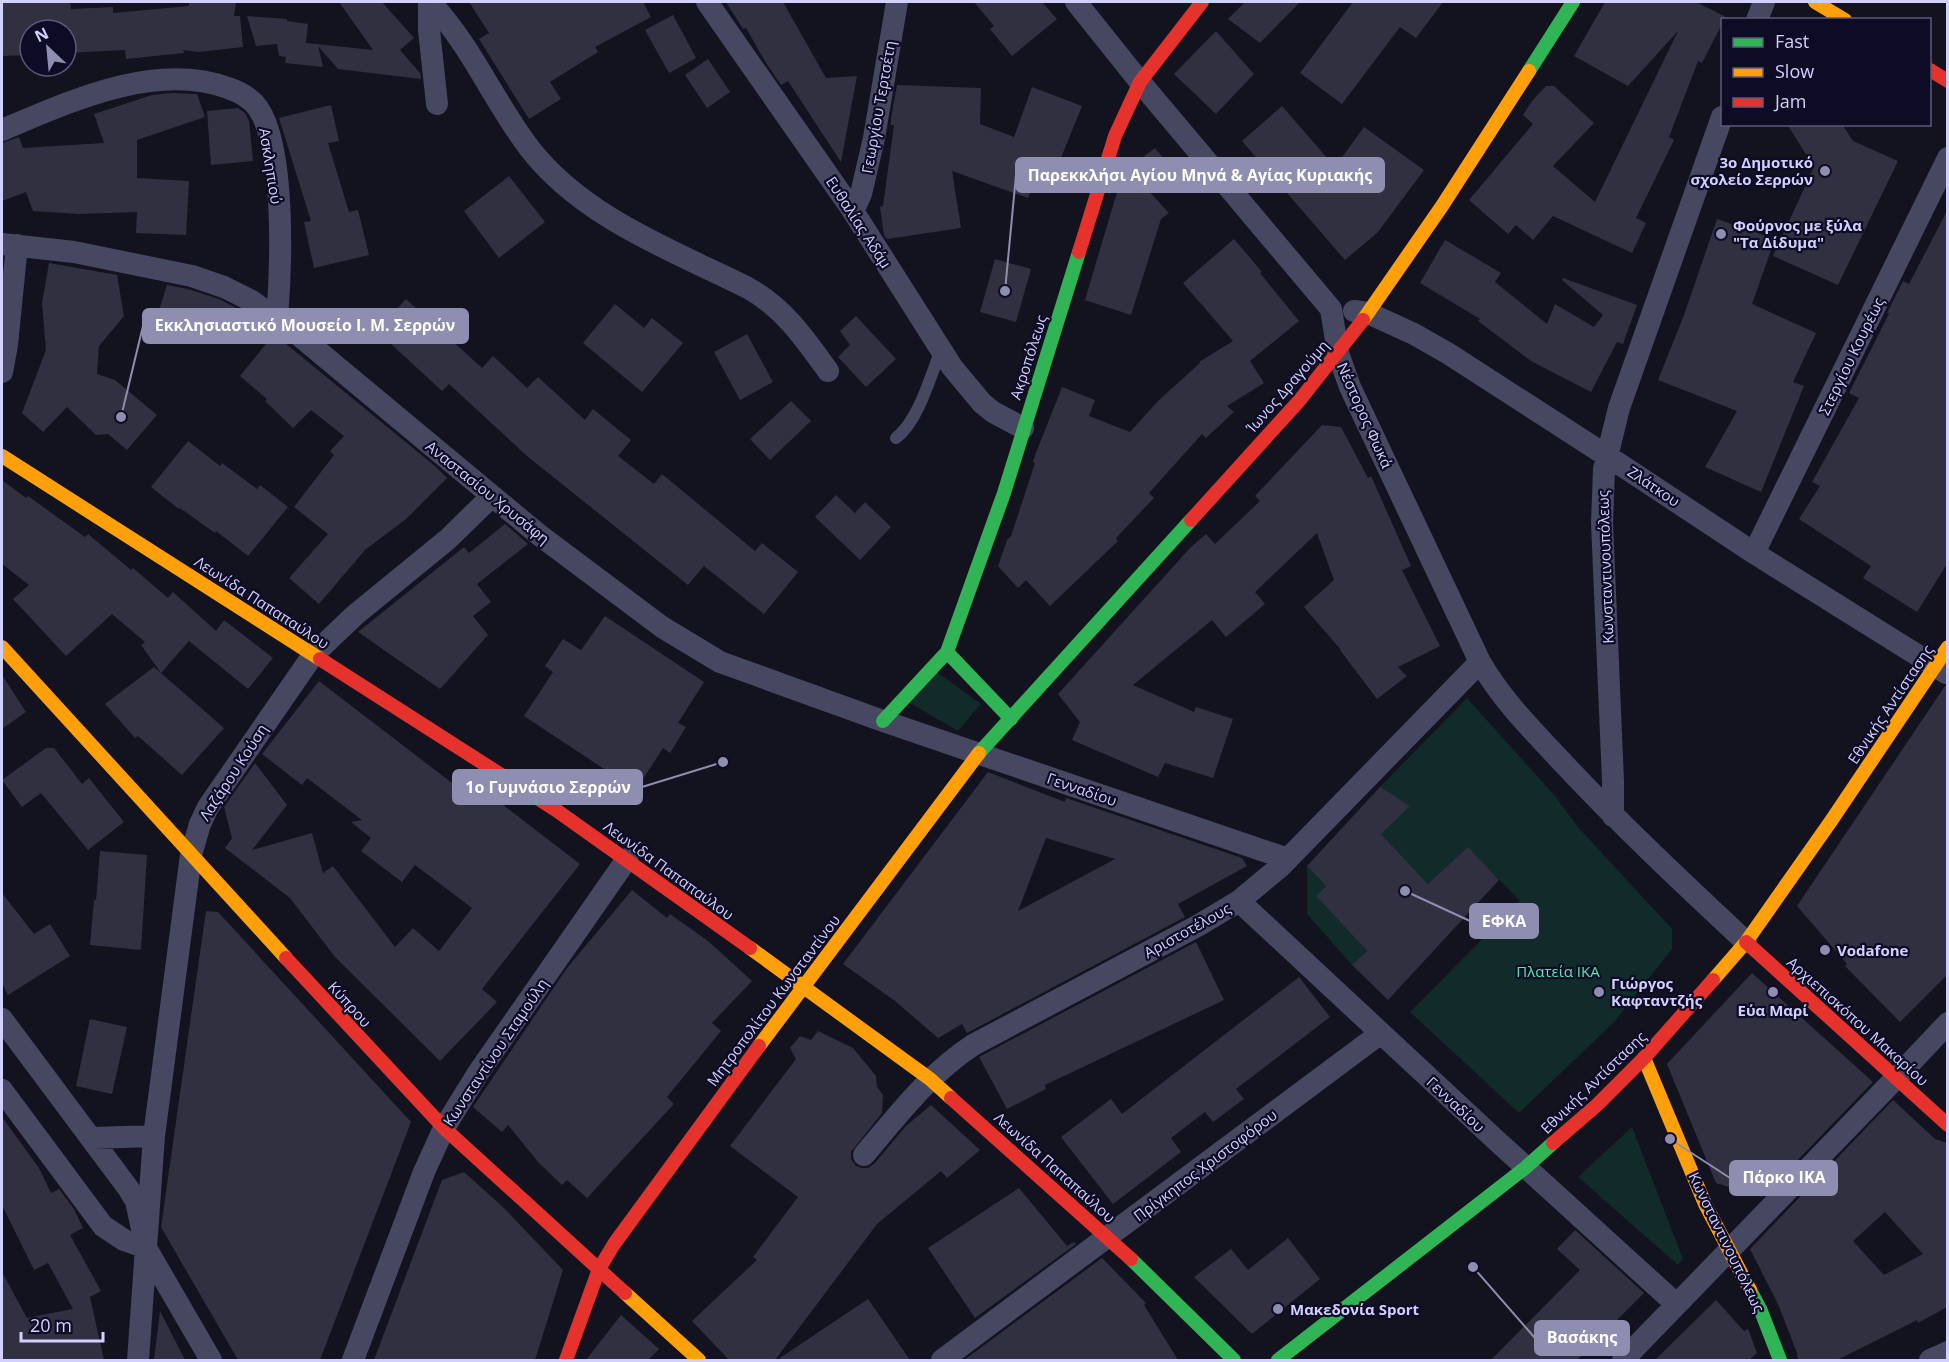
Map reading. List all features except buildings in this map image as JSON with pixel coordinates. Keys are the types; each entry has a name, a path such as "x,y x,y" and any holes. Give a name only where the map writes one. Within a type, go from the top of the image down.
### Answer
{"main road":[{"name":"Ακροπόλεως","path":"947,652 1004,493 1115,136 1140,82 1202,2"},
{"name":"Ίωνος Δραγούμη","path":"978,754 1299,401 1338,353 1403,264 1573,2"},
{"path":"1815,2 1842,18"},
{"path":"1931,71 1947,81"},
{"name":"Λεωνίδα Παπαπαύλου","path":"2,456 476,758 627,859 802,987 890,1048 930,1079 1108,1237 1234,1360"},
{"name":"Κύπρου","path":"2,647 444,1128 699,1360"},
{"name":"Εθνικής Αντίστασης","path":"1278,1360 1525,1168 1597,1105 1644,1058 1746,942 1941,670 1947,647"},
{"path":"883,721 947,652 1011,719"},
{"name":"Μητροπολίτου Κωνσταντίνου","path":"566,1360 599,1269 631,1219 978,754"},
{"name":"Αρχιεπισκόπου Μακαρίου","path":"1746,942 1947,1125"},
{"name":"Κωνσταντινουπόλεως","path":"1644,1058 1705,1204 1761,1311 1780,1360"}],"street":[{"path":"429,2 429,30 437,104"},
{"path":"429,2 463,43 517,131 532,151 564,183 617,223 748,288 767,300 802,334 828,371"},
{"name":"Ευθαλίας Αδάμ","path":"707,2 853,210 957,374 982,403 993,412 1023,428"},
{"name":"Γεωργίου Τερτσέτη","path":"853,210 861,194 874,138 897,2"},
{"path":"1076,2 1140,82 1331,309"},
{"path":"1758,18 1764,2"},
{"name":"Ασκληπιού","path":"2,130 72,101 134,84 168,79 188,79 219,85 244,95 254,103 262,115 277,181 280,262 277,319"},
{"name":"Κωνσταντινουπόλεως","path":"1612,816 1614,781 1602,523 1606,456 1619,408 1721,120"},
{"name":"Στεργίου Κουρέως","path":"1754,553 1947,158"},
{"path":"2,372 7,345 9,244"},
{"name":"Αναστασίου Χρυσάφη","path":"9,244 112,259 200,278 238,293 277,319 538,534 636,608 704,654 743,671 978,754"},
{"name":"Ζλάτκου","path":"1331,309 1368,313 1414,334 1449,354 1754,553 1941,670"},
{"name":"Νέστορος Φωκά","path":"1331,309 1338,353 1350,387 1492,684 1612,816"},
{"name":"Λαζάρου Κούση","path":"138,1360 154,1136 191,855 200,824 208,807 313,655 355,615 448,539 492,496"},
{"name":"Αριστοτέλους","path":"864,1155 930,1079 942,1067 973,1045 1199,925 1239,901 1268,878 1480,662"},
{"name":"Γενναδίου","path":"978,754 1288,859"},
{"path":"1612,816 1746,942"},
{"name":"Κωνσταντίνου Σταμούλη","path":"353,1360 424,1172 444,1128 477,1073 627,859"},
{"name":"Γενναδίου","path":"1239,901 1525,1168 1676,1304"},
{"path":"2,1019 118,1173 136,1201 146,1248 211,1360"},
{"path":"1623,1360 1947,1023"},
{"name":"Πρίγκηπος Χριστοφόρου","path":"942,1360 1381,1033"},
{"path":"2,1090 103,1226 124,1240 146,1248"},
{"path":"92,1138 154,1136"},
{"path":"1930,1360 1947,1352"}],"lane":[{"path":"896,438 911,420 941,350"}],"green space":[{"path":"934,670 981,704 958,731 910,703"},
{"name":"Πλατεία ΙΚΑ","path":"1467,698 1555,796 1577,826 1672,929 1672,949 1615,1021 1519,1113 1410,1012 1520,901 1468,848 1428,884 1381,834 1380,787"},
{"path":"1307,866 1326,886 1316,896 1367,951 1352,965 1307,914"},
{"path":"1632,1127 1683,1259 1678,1265 1578,1177"}],"traffic: fast":[{"path":"1529,71 1573,2"},
{"path":"1011,719 947,652 1004,493 1079,252"},
{"path":"979,753 1191,520"},
{"path":"883,721 947,652"},
{"path":"1278,1360 1525,1168 1553,1143"},
{"path":"1131,1259 1234,1360"},
{"path":"1750,1290 1761,1311 1780,1360"}],"traffic: slow":[{"path":"1815,2 1842,18"},
{"path":"1363,320 1442,206 1529,71"},
{"path":"2,456 320,659"},
{"path":"2,647 286,958"},
{"path":"1713,980 1746,942 1948,647"},
{"path":"759,1046 979,753"},
{"path":"750,948 930,1079 951,1098"},
{"path":"1644,1058 1705,1204 1750,1290"},
{"path":"625,1293 699,1360"}],"traffic: jam":[{"path":"1079,252 1115,136 1140,82 1202,2"},
{"path":"1931,71 1948,81"},
{"path":"1191,520 1299,401 1363,320"},
{"path":"320,659 556,810 750,948"},
{"path":"1746,942 1948,1125"},
{"path":"286,958 444,1128 625,1293"},
{"path":"1553,1143 1597,1105 1644,1058 1713,980"},
{"path":"566,1360 599,1269 614,1244 759,1046"},
{"path":"951,1098 1131,1259"}],"place":[{"name":"3ο Δημοτικό σχολείο Σερρών","path":"1825,171"},
{"name":"Φούρνος με ξύλα \"Τα Δίδυμα\"","path":"1721,234"},
{"name":"Παρεκκλήσι Αγίου Μηνά & Αγίας Κυριακής","path":"1005,291"},
{"name":"Εκκλησιαστικό Μουσείο Ι. Μ. Σερρών","path":"121,417"},
{"name":"1ο Γυμνάσιο Σερρών","path":"723,762"},
{"name":"ΕΦΚΑ","path":"1405,891"},
{"name":"Vodafone","path":"1825,950"},
{"name":"Γιώργος Καφταντζής","path":"1599,992"},
{"name":"Εύα Μαρί","path":"1773,992"},
{"name":"Πάρκο ΙΚΑ","path":"1670,1139"},
{"name":"Βασάκης","path":"1473,1267"},
{"name":"Μακεδονία Sport","path":"1278,1309"}]}
